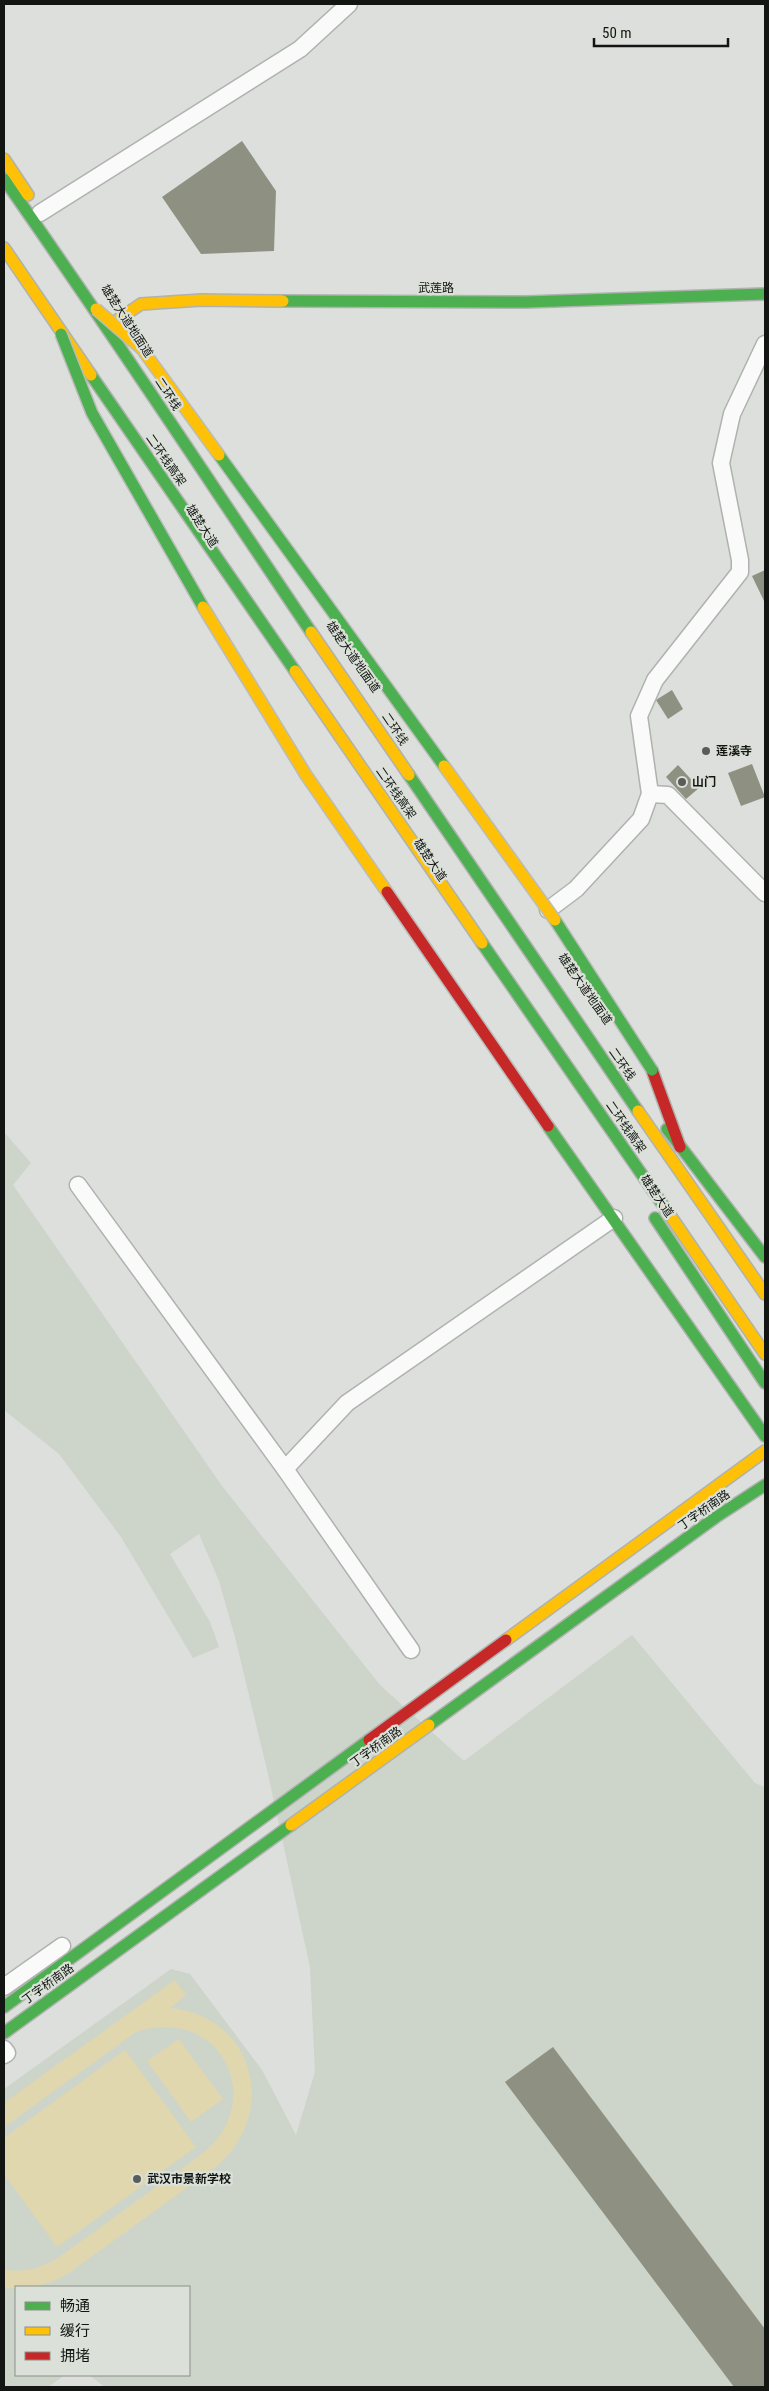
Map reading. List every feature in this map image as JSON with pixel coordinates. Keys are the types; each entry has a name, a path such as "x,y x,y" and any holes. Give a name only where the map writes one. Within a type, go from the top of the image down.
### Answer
{"main road":[{"name":"雄楚大道地面道","path":"4,159 285,584 591,1020"},
{"name":"二环线","path":"4,179 96,309 204,474 592,1045 765,1294"},
{"name":"二环线高架","path":"4,248 61,334 765,1354"},
{"name":"雄楚大道","path":"4,254 70,350 263,644 392,826 543,1052"},
{"name":"武莲路","path":"113,323 141,304 201,300 526,302 765,294"},
{"path":"96,309 142,349 548,910 652,1070 680,1147"},
{"path":"61,334 92,413 192,588 302,768 548,1126 765,1436"},
{"path":"564,1083 597,1130"},
{"path":"652,1107 680,1147 765,1257"},
{"name":"雄楚大道","path":"651,1212 765,1383"},
{"name":"丁字桥南路","path":"4,2007 765,1451"},
{"name":"丁字桥南路","path":"4,2033 765,1484"}],"street":[{"path":"40,213 300,49 349,4"},
{"path":"548,910 576,889 641,819 650,794 639,716 655,680 740,572 740,560 721,463 732,414 765,344"},
{"path":"650,794 668,795 765,893"},
{"path":"78,1185 285,1469 411,1650"},
{"path":"285,1469 348,1403 614,1218"},
{"path":"4,1987 62,1946"},
{"path":"4,2049 7,2053 4,2055"}],"shaded area":[{"path":"4,1132 31,1163 13,1185 222,1486 380,1685 464,1761 632,1635 755,1783 765,1787 765,2387 105,2387 90,2376 190,2376 190,2286 15,2286 15,2376 64,2376 48,2387 4,2387 4,2089 171,1969 190,1974 262,2070 296,2135 315,2072 310,1967 268,1774 235,1637 219,1581 199,1534 170,1554 210,1622 219,1647 193,1658 121,1537 59,1454 4,1410"},
{"path":"175,1980 186,1995 170,2008 199,2015 222,2028 238,2047 248,2069 252,2094 248,2119 237,2143 218,2165 69,2273 37,2286 15,2286 15,2288 4,2288 4,2269 18,2271 32,2269 58,2258 206,2151 224,2128 232,2105 232,2081 224,2060 210,2043 189,2031 165,2027 136,2032 4,2127 4,2103"},
{"path":"179,2039 223,2099 191,2122 147,2061"},
{"path":"125,2050 196,2147 57,2247 4,2174 4,2138"}],"building":[{"path":"242,141 276,191 274,251 201,254 162,197"},
{"path":"765,570 765,603 752,576"},
{"path":"672,690 683,709 668,719 656,700"},
{"path":"752,764 765,797 741,806 728,773"},
{"name":"山门","path":"678,765 699,788 686,799 666,777"},
{"path":"553,2047 765,2329 765,2387 734,2387 505,2082"}],"traffic: fast":[{"path":"4,179 311,632"},
{"path":"283,301 526,302 765,294"},
{"path":"61,334 92,413 203,607"},
{"path":"91,375 295,671"},
{"path":"219,455 444,766"},
{"path":"409,775 638,1111"},
{"path":"555,920 652,1070"},
{"path":"482,943 665,1208"},
{"path":"548,1126 765,1436"},
{"path":"667,1129 765,1257"},
{"path":"655,1218 765,1383"},
{"path":"429,1725 716,1517 765,1485"},
{"path":"4,2007 369,1740"},
{"path":"4,2033 291,1825"}],"traffic: slow":[{"path":"4,159 28,195"},
{"path":"4,248 91,375"},
{"path":"113,323 141,304 201,300 283,301"},
{"path":"96,309 142,349 219,455"},
{"path":"203,607 306,775 387,892"},
{"path":"311,632 409,775"},
{"path":"295,671 482,943"},
{"path":"444,766 555,920"},
{"path":"638,1111 765,1294"},
{"path":"665,1208 765,1354"},
{"path":"506,1640 765,1451"},
{"path":"291,1825 429,1725"}],"traffic: jam":[{"path":"387,892 548,1126"},
{"path":"652,1070 680,1147"},
{"path":"369,1740 506,1640"}],"place":[{"name":"莲溪寺","path":"706,751"},
{"name":"山门","path":"682,782"},
{"name":"武汉市景新学校","path":"137,2179"}]}
